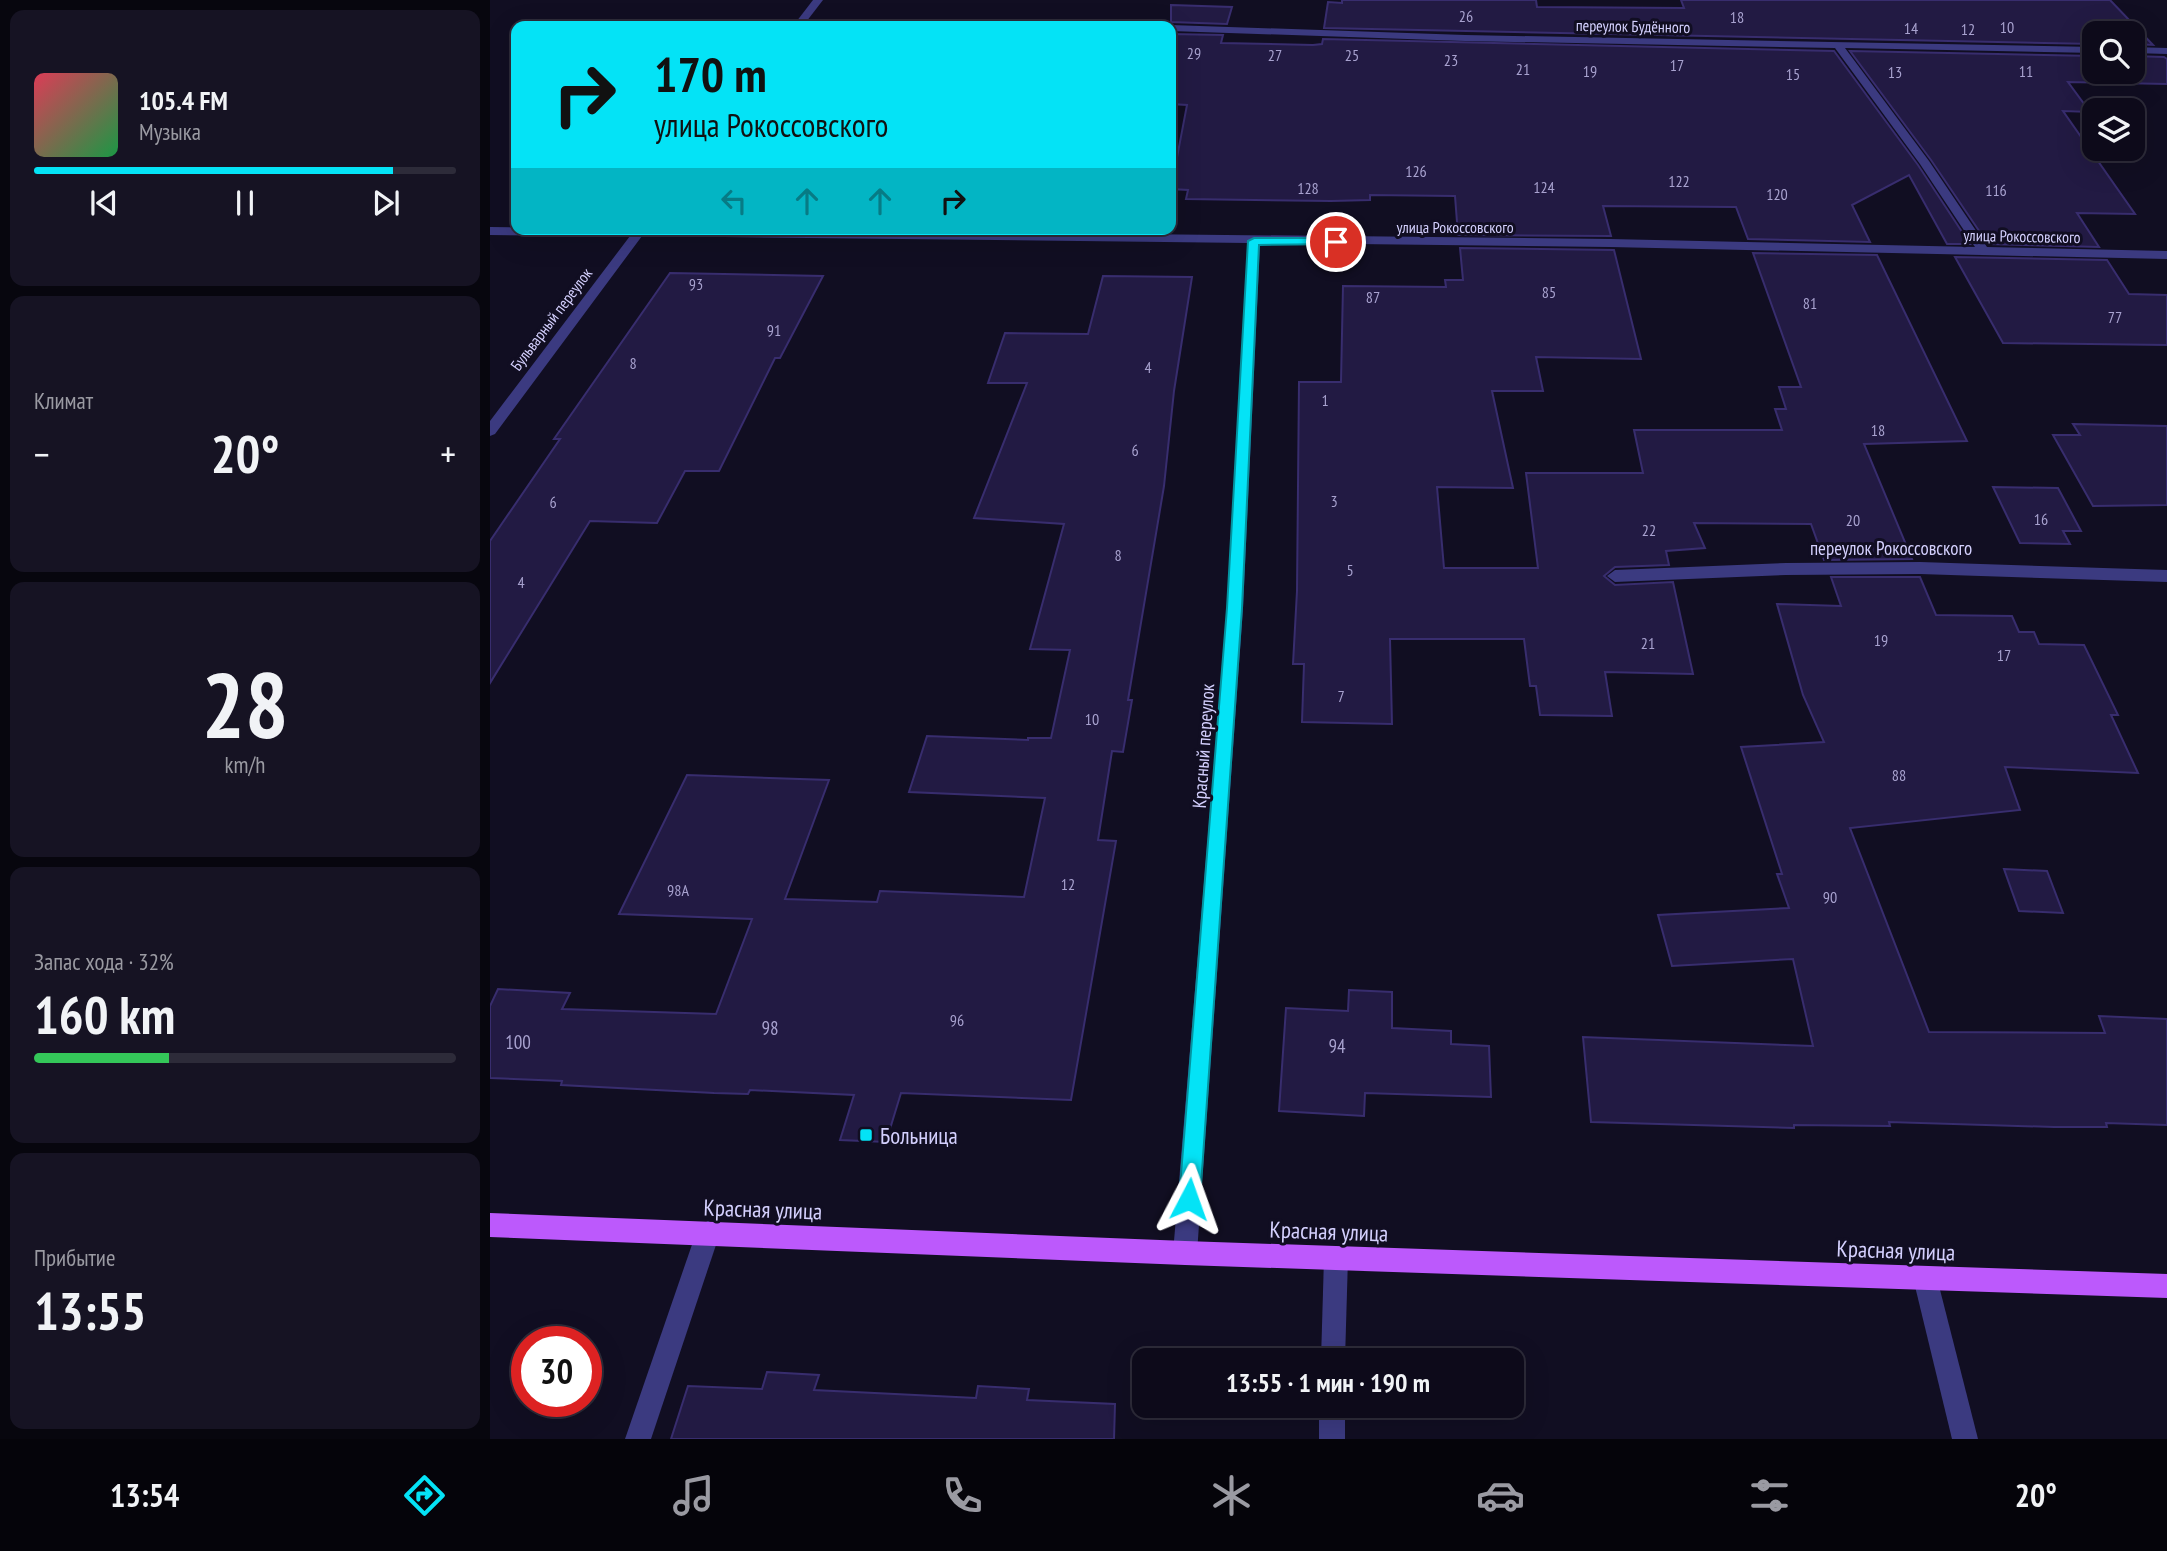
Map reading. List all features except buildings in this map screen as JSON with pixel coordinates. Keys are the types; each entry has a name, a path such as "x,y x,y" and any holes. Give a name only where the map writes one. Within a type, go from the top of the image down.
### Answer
{"main road":[{"name":"Красная улица","path":"490,1225 1185,1253 2167,1286"}],"street":[{"path":"802,21 818,0"},
{"name":"переулок Будённого","path":"1176,28 1478,39 2082,50"},
{"path":"1838,46 1925,163 1983,251"},
{"path":"2145,50 2167,51"},
{"name":"улица Рокоссовского","path":"490,231 511,231"},
{"name":"Бульварный переулок","path":"490,431 637,235"},
{"name":"улица Рокоссовского","path":"844,235 1610,243 2167,255"},
{"name":"Красный переулок","path":"1185,1253 1235,608 1254,241"},
{"name":"переулок Рокоссовского","path":"1615,576 1786,569 1920,568 2167,576"},
{"path":"638,1439 708,1233"},
{"path":"1333,1348 1336,1258"},
{"path":"1925,1278 1965,1439"},
{"path":"1332,1418 1332,1439"}],"place":[{"name":"Больница","path":"866,1135"}],"route":[{"path":"1189,1199 1235,608 1254,241 1336,242"}]}
